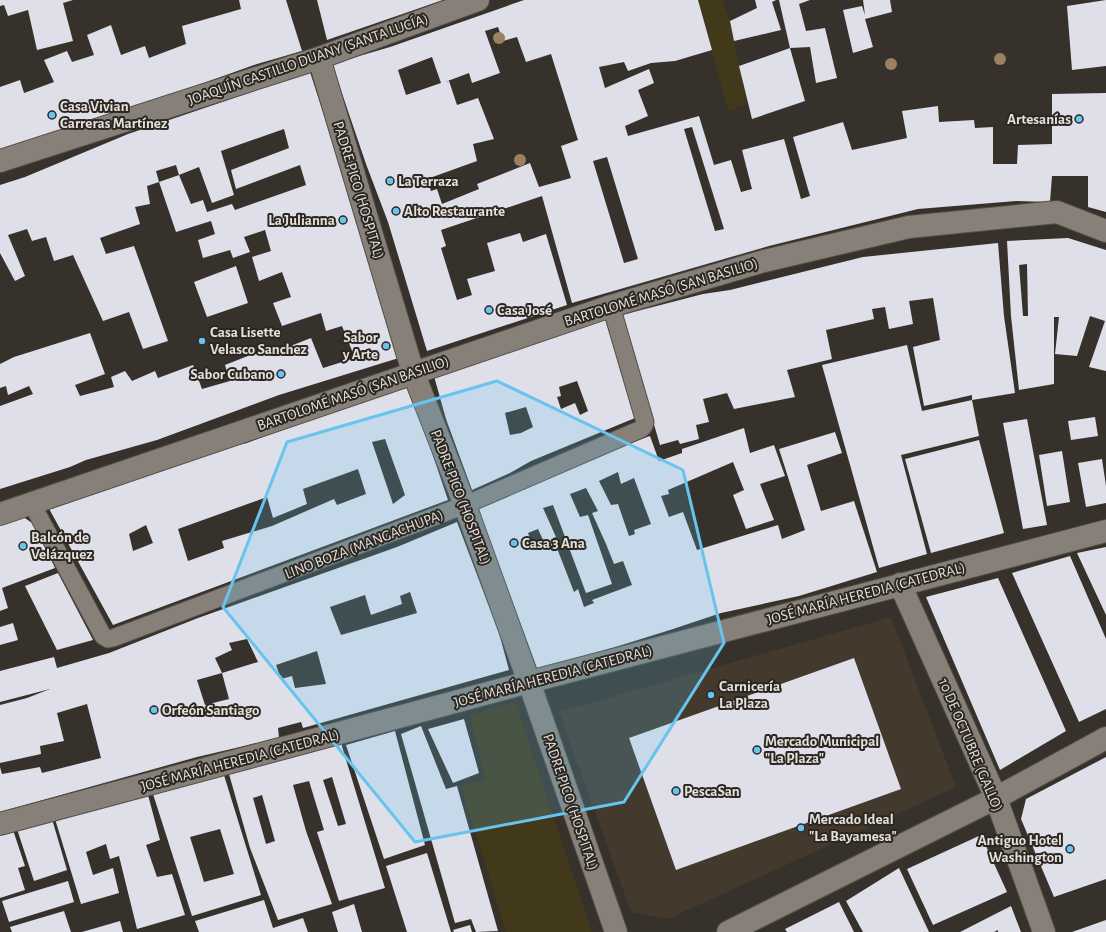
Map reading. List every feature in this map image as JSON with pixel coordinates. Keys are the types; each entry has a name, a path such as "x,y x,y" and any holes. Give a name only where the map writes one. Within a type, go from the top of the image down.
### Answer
{"street":[{"name":"JOAQUÍN CASTILLO DUANY (SANTA LUCÍA)","path":"0,161 319,58 478,0"},
{"name":"PADRE PICO (HOSPITAL)","path":"319,58 413,372 465,506 529,682 616,932"},
{"name":"BARTOLOMÉ MASÓ (SAN BASILIO)","path":"0,514 413,372 611,306 764,261 909,227 1057,212 1106,231"},
{"name":"JOSÉ MARÍA HEREDIA (CATEDRAL)","path":"0,824 529,682 1106,531"},
{"name":"10 DE OCTUBRE (GALLO)","path":"900,584 996,798 1044,932"},
{"path":"728,932 996,798 1106,738"}],"lane":[{"name":"LINO BOZA (MANGACHUPA)","path":"32,504 103,636 108,639 465,506 641,430 644,426 611,306"}],"highlighted area":[{"path":"497,381 683,470 724,643 624,802 415,842 223,607 287,442"}],"shaded area":[{"name":"Mercado Municipal \"La Plaza\"","path":"891,617 956,787 668,919 631,912 559,712"}],"sand":[{"path":"698,0 722,0 730,21 747,104 728,111"},
{"path":"515,702 592,932 506,932 461,786 486,780 470,715"}],"building":[{"path":"0,0 73,0 63,3 73,41 37,50 28,10 8,16 4,5 0,6"},
{"path":"239,0 286,0 302,51 257,64 137,107 0,151 0,87 20,80 24,93 54,82 44,60 67,51 72,62 94,55 87,35 111,25 121,55 145,46 149,58 186,44 182,26 241,9"},
{"path":"317,0 443,0 327,40"},
{"path":"524,0 698,0 712,50 675,61 651,63 628,71 624,62 599,67 605,88 649,69 654,83 638,90 648,116 625,126 628,136 699,116 714,165 731,160 741,192 752,189 742,150 784,139 801,199 810,196 793,137 843,122 852,150 907,138 902,111 938,106 939,122 974,120 975,128 993,127 993,164 1017,164 1018,145 1052,144 1052,94 1106,93 1106,212 1088,207 1088,176 1052,176 1050,202 1016,201 918,209 769,246 572,303 542,196 441,230 446,246 441,248 457,300 472,295 467,279 495,271 487,243 520,233 523,242 546,234 567,305 427,351 388,222 366,164 332,64 390,47","holes":["498,27 503,41 517,37 526,62 551,54 578,140 561,146 571,178 539,187 530,163 477,184 479,189 442,204 437,189 431,191 427,179 477,161 473,144 494,139 478,98 457,105 449,81 445,82 469,73 472,83 500,73 485,31","432,57 441,83 406,95 398,70","692,127 724,229 715,231 684,129","607,157 638,259 624,263 593,161"]},
{"path":"755,0 776,0 772,2 781,30 734,41 730,21 757,8"},
{"path":"779,0 810,0 799,4 806,31 825,28 837,78 816,83 810,47 790,48"},
{"path":"863,0 890,0 892,12 865,19 873,47 853,53 843,10 862,6 865,15"},
{"path":"1106,0 1106,66 1072,70 1067,6"},
{"path":"790,48 805,101 752,119 739,66"},
{"path":"309,69 343,173 356,222 402,357 279,395 157,440 86,460 70,467 0,489 0,406 33,394 29,386 8,395 6,386 0,388 0,364 14,357 90,333 105,374 75,385 80,396 114,387 111,377 125,371 132,381 155,371 158,378 193,365 202,389 230,381 225,365 263,350 265,356 311,338 323,368 355,358 342,326 326,331 321,313 282,326 273,303 291,297 282,272 259,281 252,257 271,251 265,230 244,237 250,252 233,258 230,250 203,258 198,240 215,234 211,221 176,232 159,182 147,186 150,204 135,207 140,224 100,238 106,254 134,246 168,341 143,349 129,312 103,321 73,255 54,261 46,237 32,241 27,229 8,235 25,276 15,281 0,253 0,185 25,177 128,134 228,100","holes":["284,129 289,148 231,170 236,189 300,165 306,185 235,210 232,204 207,212 203,200 191,204 179,175 199,167 212,203 234,195 221,151","176,165 179,175 159,182 156,171"]},
{"path":"1068,238 1106,250 1106,371 1089,367 1105,321 1090,316 1077,356 1055,354 1059,317 1054,317 1054,384 1019,390 1011,316 1007,241","holes":["1027,264 1028,316 1023,316 1019,265"]},
{"path":"998,243 1004,316 1015,393 972,400 972,395 924,406 913,347 940,340 933,298 909,301 913,324 889,329 885,307 872,309 874,319 826,330 832,359 787,370 795,397 734,409 727,393 703,399 709,422 696,425 699,439 680,444 678,440 660,445 622,315 703,294 730,290 863,257"},
{"path":"236,266 248,303 207,317 194,282"},
{"path":"605,318 635,418 531,461 510,473 472,490 446,419 432,369","holes":["577,381 588,411 580,415 575,403 561,409 557,397 561,396 559,387","526,407 533,427 521,433 510,435 505,413"]},
{"path":"907,345 922,411 972,400 979,436 901,455 927,554 879,568 822,365"},
{"path":"408,382 448,500 113,625 47,505 225,448 247,443","holes":["385,439 405,495 393,504 372,442","358,469 366,494 337,505 334,499 272,526 222,541 224,548 188,561 178,529 267,497 273,518 307,504 303,489","146,525 153,543 133,551 129,534"]},
{"path":"1095,417 1098,436 1071,440 1068,421"},
{"path":"1027,419 1047,525 1023,529 1003,423"},
{"path":"744,428 750,453 774,445 785,476 760,484 774,520 746,529 733,495 744,490 733,462 668,490 669,494 661,496 669,517 683,512 697,550 778,525 782,539 805,530 779,449 835,432 842,453 807,465 821,511 854,501 877,572 799,596 721,613 538,671 478,508 608,451 650,436 659,461 682,453 682,449","holes":["618,472 621,484 634,478 651,524 634,530 635,534 629,536 618,504 611,505 599,481","586,488 598,511 592,513 614,564 623,561 632,585 592,600 594,603 584,607 578,589 574,592 553,538 556,537 543,508 553,505 586,593 612,584 588,515 580,517 570,494","538,529 544,542 533,547 528,533"]},
{"path":"979,440 1004,533 931,553 905,459"},
{"path":"1062,451 1070,502 1047,506 1039,455"},
{"path":"1102,459 1106,486 1106,503 1086,507 1078,463"},
{"name":"Balcón de Velázquez","path":"19,514 35,525 55,568 2,588 8,608 0,611 0,520"},
{"path":"457,522 499,633 509,670 303,728 301,722 278,728 279,738 197,757 0,812 0,767 2,774 40,767 42,773 101,758 87,704 57,713 64,741 40,746 41,754 0,763 0,705 27,698 50,689 0,702 0,671 54,657 57,668 109,653 198,618 397,547","holes":["410,592 417,613 341,635 330,607 365,595 371,615 402,604 400,596","247,639 258,662 222,673 215,658 232,650 229,643","317,651 326,684 295,688 292,676 281,679 276,665","222,673 229,699 205,705 197,680"]},
{"path":"1106,547 1106,615 1077,553"},
{"path":"1070,556 1106,639 1106,709 1079,722 1012,573"},
{"path":"58,573 93,640 57,650 25,586"},
{"path":"998,578 1066,731 1000,770 926,597"},
{"path":"13,623 18,640 0,645 0,627"},
{"path":"854,658 901,789 676,870 629,738"},
{"path":"464,719 479,773 453,783 428,729"},
{"path":"421,726 446,789 457,786 498,931 476,932 471,919 455,923 401,734"},
{"path":"395,731 425,845 384,859 346,745"},
{"path":"341,743 385,888 339,901 317,832 324,830 309,781 293,785 306,831 332,904 278,920 250,848 229,774","holes":["332,777 346,824 338,826 323,780","262,795 275,841 266,844 253,798"]},
{"name":"Antiguo Hotel Washington","path":"1106,757 1106,879 1054,897 1021,819 1026,799"},
{"path":"223,772 261,895 192,916 153,794","holes":["220,829 234,874 204,882 190,837"]},
{"path":"148,795 160,840 146,845 157,877 172,874 185,915 137,929 119,856 110,859 106,844 86,852 93,875 113,868 119,893 81,904 55,819"},
{"path":"52,819 67,870 34,881 17,829"},
{"path":"13,830 25,866 18,868 25,890 0,898 0,835"},
{"path":"981,835 1007,892 933,925 907,869"},
{"path":"427,853 451,932 407,932 386,866"},
{"path":"899,868 929,932 863,932 846,901"},
{"path":"68,881 74,902 9,922 2,901"},
{"path":"264,900 273,928 303,918 308,932 199,932 195,921"},
{"path":"839,902 854,932 787,932 785,929"},
{"path":"354,904 362,932 338,932 332,912"},
{"path":"1011,906 1021,932 998,932 998,930 994,932 960,932"},
{"path":"64,911 71,932 12,932 10,927"},
{"path":"1106,920 1106,932 1072,932"},
{"path":"120,921 123,932 82,932"},
{"path":"470,925 472,932 454,932 453,930"}],"place":[{"name":"Casa Vivian Carreras Martínez","path":"52,115"},
{"name":"Artesanías","path":"1079,119"},
{"name":"La Terraza","path":"390,181"},
{"name":"Alto Restaurante","path":"396,211"},
{"name":"La Julianna","path":"343,220"},
{"name":"Casa José","path":"489,310"},
{"name":"Casa Lisette Velasco Sanchez","path":"202,341"},
{"name":"Sabor y Arte","path":"386,346"},
{"name":"Sabor Cubano","path":"281,374"},
{"name":"Casa 3 Ana","path":"514,543"},
{"name":"Balcón de Velázquez","path":"23,546"},
{"name":"Carnicería La Plaza","path":"711,695"},
{"name":"Orfeón Santiago","path":"154,710"},
{"name":"Mercado Municipal \"La Plaza\"","path":"757,750"},
{"name":"PescaSan","path":"676,791"},
{"name":"Mercado Ideal \"La Bayamesa\"","path":"801,828"},
{"name":"Antiguo Hotel Washington","path":"1070,849"}]}
